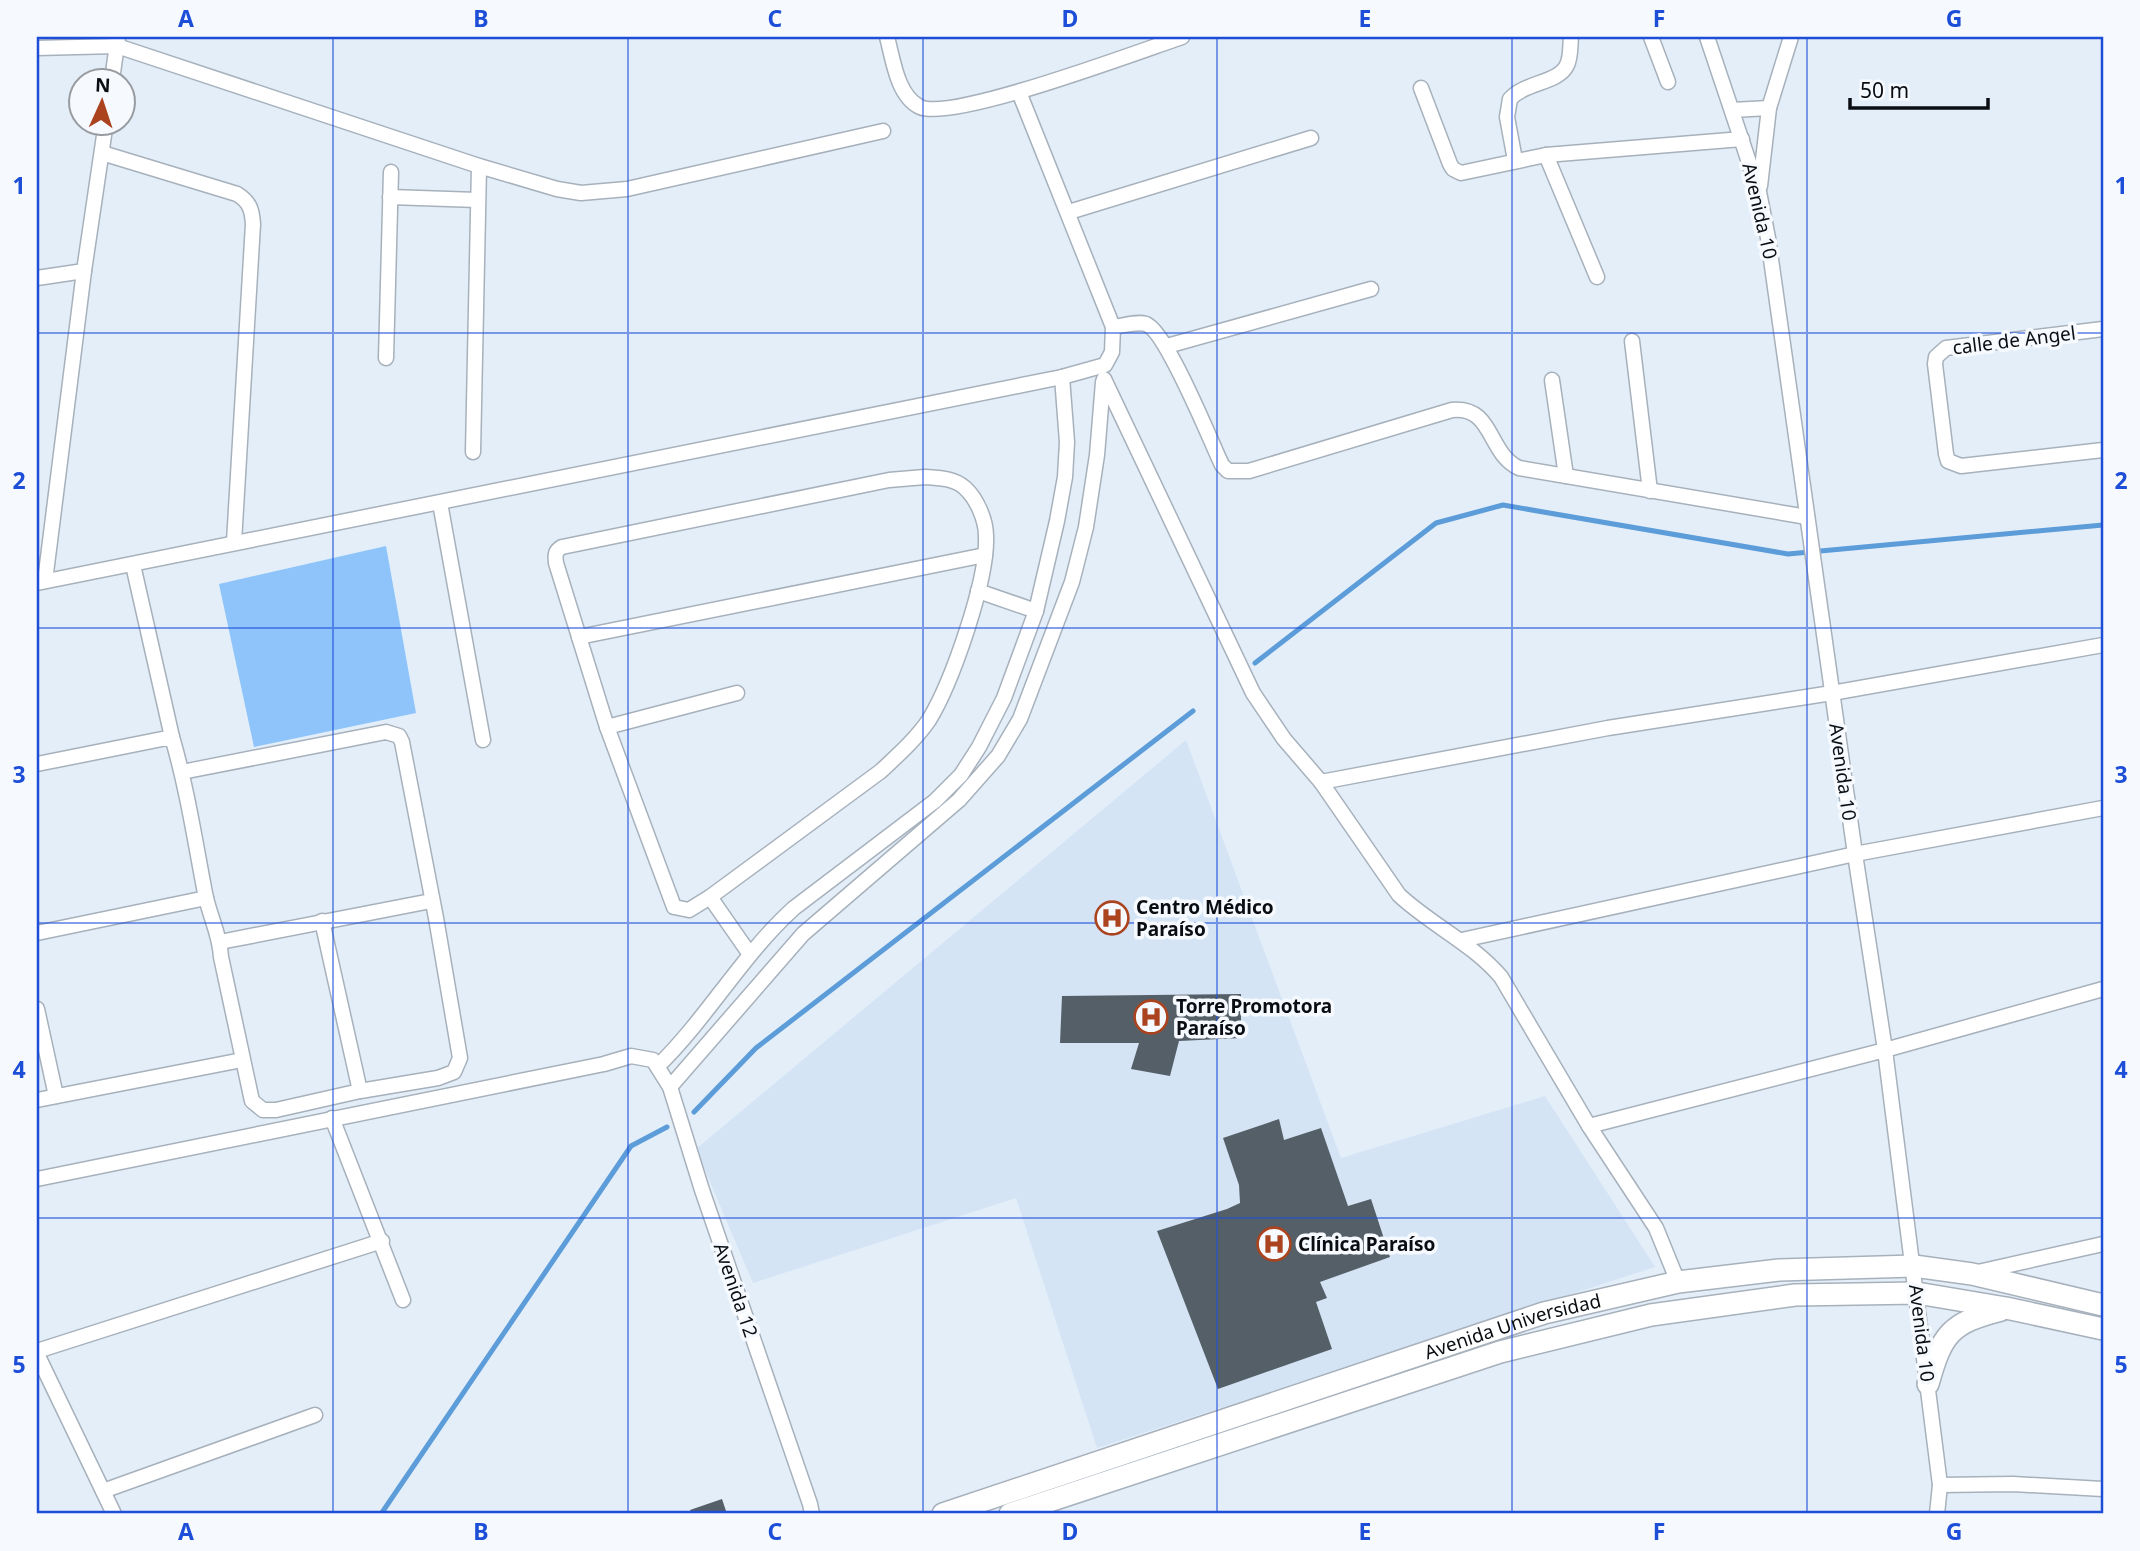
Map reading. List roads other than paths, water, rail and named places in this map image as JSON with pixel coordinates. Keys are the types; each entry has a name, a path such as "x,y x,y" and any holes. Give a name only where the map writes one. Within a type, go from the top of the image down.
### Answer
{"street":[{"path":"887,37 901,86 918,107 929,110 944,110 1019,92 1182,37"},
{"path":"1515,160 1507,117 1510,99 1526,86 1558,76 1563,71 1569,60 1571,37"},
{"path":"1651,37 1668,82"},
{"name":"Avenida 10","path":"1707,37 1759,192 1768,238 1914,1266 1940,1485 1937,1514"},
{"path":"1759,192 1769,108 1791,37"},
{"path":"114,66 117,41"},
{"path":"37,48 117,41 479,166 557,189 581,193 640,186 883,131"},
{"path":"1421,88 1450,164 1456,172 1468,172 1546,155 1742,139"},
{"path":"670,1087 803,934 959,800 998,757 1020,719 1072,582 1086,527 1097,455 1104,372 1112,352 1114,327 1019,92"},
{"path":"1732,110 1769,108"},
{"path":"104,136 41,582 1062,377 1104,372"},
{"path":"1069,212 1311,138"},
{"path":"102,153 237,194 247,200 252,210 234,542"},
{"path":"1546,155 1597,277"},
{"path":"473,452 479,166"},
{"path":"386,358 391,172"},
{"path":"390,197 477,200"},
{"path":"37,278 84,271"},
{"path":"1167,346 1371,289"},
{"path":"1114,327 1146,324 1167,346 1222,465 1228,471 1249,471 1462,409 1480,416 1504,458 1519,468 1807,517"},
{"name":"calle de Angel","path":"2103,329 1946,348 1936,357 1935,364 1946,454 1948,461 1954,465 2103,450"},
{"path":"1632,341 1650,491"},
{"path":"1104,372 1253,693 1284,739 1321,782 1399,895 1423,916 1485,958 1501,977 1589,1126 1656,1228 1678,1282"},
{"path":"37,1179 604,1064 631,1056 653,1060 658,1066 692,1031 749,953 772,927 935,801 961,775 979,747 1004,698 1036,611 1057,521 1065,477 1067,442 1062,377"},
{"path":"1552,380 1566,476"},
{"path":"925,477 949,479 965,488 983,517 985,555 978,591 942,695 927,722 905,748 881,771 710,897 689,910 674,907 607,727 579,637 556,563 555,555 562,547 889,480 925,477"},
{"path":"439,503 483,740"},
{"path":"579,637 985,555"},
{"path":"133,565 182,772 206,898 220,942 253,1101 262,1110 276,1110 454,1072 460,1058 436,918 399,736 386,732 182,772"},
{"path":"978,591 1036,611"},
{"path":"1321,782 1608,728 1832,694 2103,645"},
{"path":"607,727 737,693"},
{"path":"37,764 172,737"},
{"path":"1462,940 1855,854 2103,808"},
{"path":"710,897 749,953"},
{"path":"37,933 206,898"},
{"path":"220,942 431,901"},
{"path":"322,921 360,1091"},
{"path":"1589,1126 1885,1050 2103,989"},
{"path":"37,1009 55,1096"},
{"path":"37,1100 243,1060"},
{"name":"Avenida 12","path":"658,1066 670,1087 702,1190 812,1514"},
{"path":"332,1118 403,1300"},
{"path":"114,1514 37,1353 382,1241"},
{"path":"1972,1274 2103,1244"},
{"name":"Avenida Universidad","path":"943,1514 1544,1312 1678,1282 1779,1270 1914,1266 1972,1274 2103,1305"},
{"name":"Avenida Universidad","path":"1010,1514 1500,1352 1651,1315 1795,1294 1917,1293 2006,1308 2103,1329"},
{"path":"1928,1384 1936,1354 1946,1336 1959,1325 1977,1316 2006,1308"},
{"path":"103,1492 315,1415"},
{"path":"1940,1485 2013,1484 2103,1489"}],"waterway":[{"path":"1255,663 1436,523 1503,505 1788,554 2103,525"},
{"path":"694,1112 756,1048 1193,711"},
{"path":"381,1514 631,1146 667,1127"}],"place":[{"name":"Centro Médico Paraíso","path":"1112,918"},
{"name":"Torre Promotora Paraíso","path":"1151,1017"},
{"name":"Clínica Paraíso","path":"1274,1244"}]}
